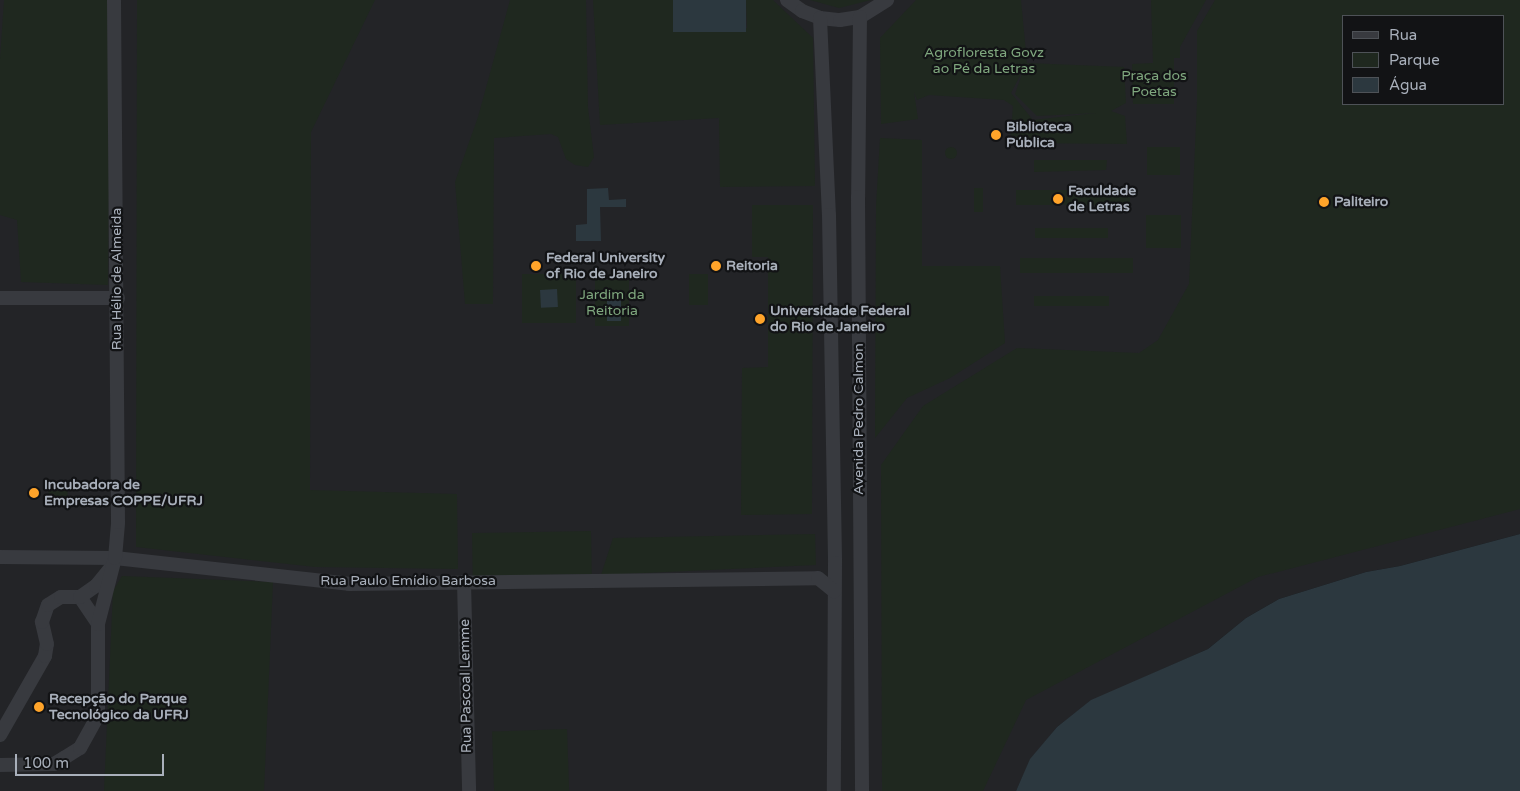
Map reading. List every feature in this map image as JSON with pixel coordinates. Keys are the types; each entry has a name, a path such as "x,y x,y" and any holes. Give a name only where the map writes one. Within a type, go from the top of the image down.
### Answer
{"street":[{"name":"Rua Hélio de Almeida","path":"3,763 54,764 72,754 86,740 98,714 98,624 115,558 118,522 118,298 114,0"},
{"path":"787,0 802,11 820,18 840,20 860,17 887,0"},
{"name":"Avenida Pedro Calmon","path":"860,17 858,217 862,791"},
{"name":"Avenida Pedro Calmon","path":"820,18 830,215 835,563 834,791"},
{"path":"0,298 118,298"},
{"name":"Rua Paulo Emídio Barbosa","path":"0,557 115,558 349,584 818,578"},
{"path":"0,735 45,656 48,644 43,613 61,597 80,597 102,580 115,558"},
{"path":"834,591 818,578 835,563"},
{"name":"Rua Pascoal Lemme","path":"464,582 469,791"},
{"path":"80,597 98,624"}],"shaded area":[{"name":"Universidade Federal do Rio de Janeiro","path":"0,0 1520,0 1520,534 1400,566 1366,572 1279,599 1246,618 1208,649 1091,701 1057,727 1031,759 1016,791 0,791"}],"green space":[{"path":"4,0 111,0 108,285 21,282 17,220 0,215 0,59"},
{"path":"137,0 375,0 311,132 310,490 457,494 458,569 315,567 136,547"},
{"path":"510,0 586,0 588,108 594,157 588,167 575,165 566,159 558,137 551,134 494,138 493,304 465,304 455,182 478,117"},
{"path":"593,0 673,0 675,32 747,28 746,0 773,0 813,38 815,186 720,187 719,118 600,125"},
{"path":"810,0 871,0 839,8"},
{"name":"Agrofloresta Govz ao Pé da Letras","path":"916,0 1021,0 1027,63 1124,67 1126,103 1111,111 1125,116 1127,144 1010,143 1013,106 1004,100 929,95 917,100 914,92 918,119 881,124 880,38","holes":["1024,68 1015,94 1037,116 1096,113 1033,120 1011,93"]},
{"name":"Praça dos Poetas","path":"1151,0 1206,0 1180,47 1180,58 1174,58 1174,104 1133,104 1132,64 1153,63"},
{"path":"1215,0 1520,0 1520,509 1258,577 1026,700 983,791 882,791 881,465 923,406 1017,348 1139,353 1158,340 1189,284 1197,101 1197,31"},
{"path":"880,138 922,140 922,266 1000,266 1005,343 950,378 907,398 875,438 876,206"},
{"path":"951,147 957,153 951,159 945,153"},
{"path":"1147,147 1180,147 1180,175 1147,175"},
{"path":"1034,160 1107,160 1106,170 1034,172"},
{"path":"974,188 983,188 983,212 974,212"},
{"path":"1016,190 1130,190 1130,205 1016,205"},
{"path":"752,205 813,205 812,514 741,515 742,368 768,367 768,257 752,257"},
{"path":"1146,215 1181,215 1181,248 1146,248"},
{"path":"1035,228 1108,228 1108,238 1035,238"},
{"path":"1020,258 1133,258 1133,273 1020,273"},
{"path":"522,274 576,274 576,323 522,323"},
{"path":"689,274 708,274 708,305 689,305"},
{"name":"Jardim da Reitoria","path":"595,280 629,280 629,326 595,326"},
{"path":"1034,296 1109,296 1109,306 1034,306"},
{"path":"49,485 68,486 67,500 48,499"},
{"path":"591,531 592,574 473,576 472,533"},
{"path":"815,534 816,565 601,575 613,538"},
{"path":"122,576 273,582 264,791 104,791 113,591"},
{"path":"567,729 569,791 494,791 492,732"}],"water":[{"path":"673,0 746,0 746,32 673,32"},
{"path":"608,188 609,200 626,199 626,207 600,207 601,241 576,241 576,225 587,224 587,189"},
{"path":"557,289 558,307 541,308 540,290"},
{"path":"607,290 621,290 621,321 607,321"},
{"path":"1520,534 1520,791 1016,791 1030,759 1057,727 1091,700 1208,649 1246,618 1279,599 1366,572 1400,566"}],"place":[{"name":"Biblioteca Pública","path":"996,135"},
{"name":"Faculdade de Letras","path":"1058,199"},
{"name":"Paliteiro","path":"1324,202"},
{"name":"Federal University of Rio de Janeiro","path":"536,266"},
{"name":"Reitoria","path":"716,266"},
{"name":"Universidade Federal do Rio de Janeiro","path":"760,319"},
{"name":"Incubadora de Empresas COPPE/UFRJ","path":"34,493"},
{"name":"Recepção do Parque Tecnológico da UFRJ","path":"39,707"}]}
